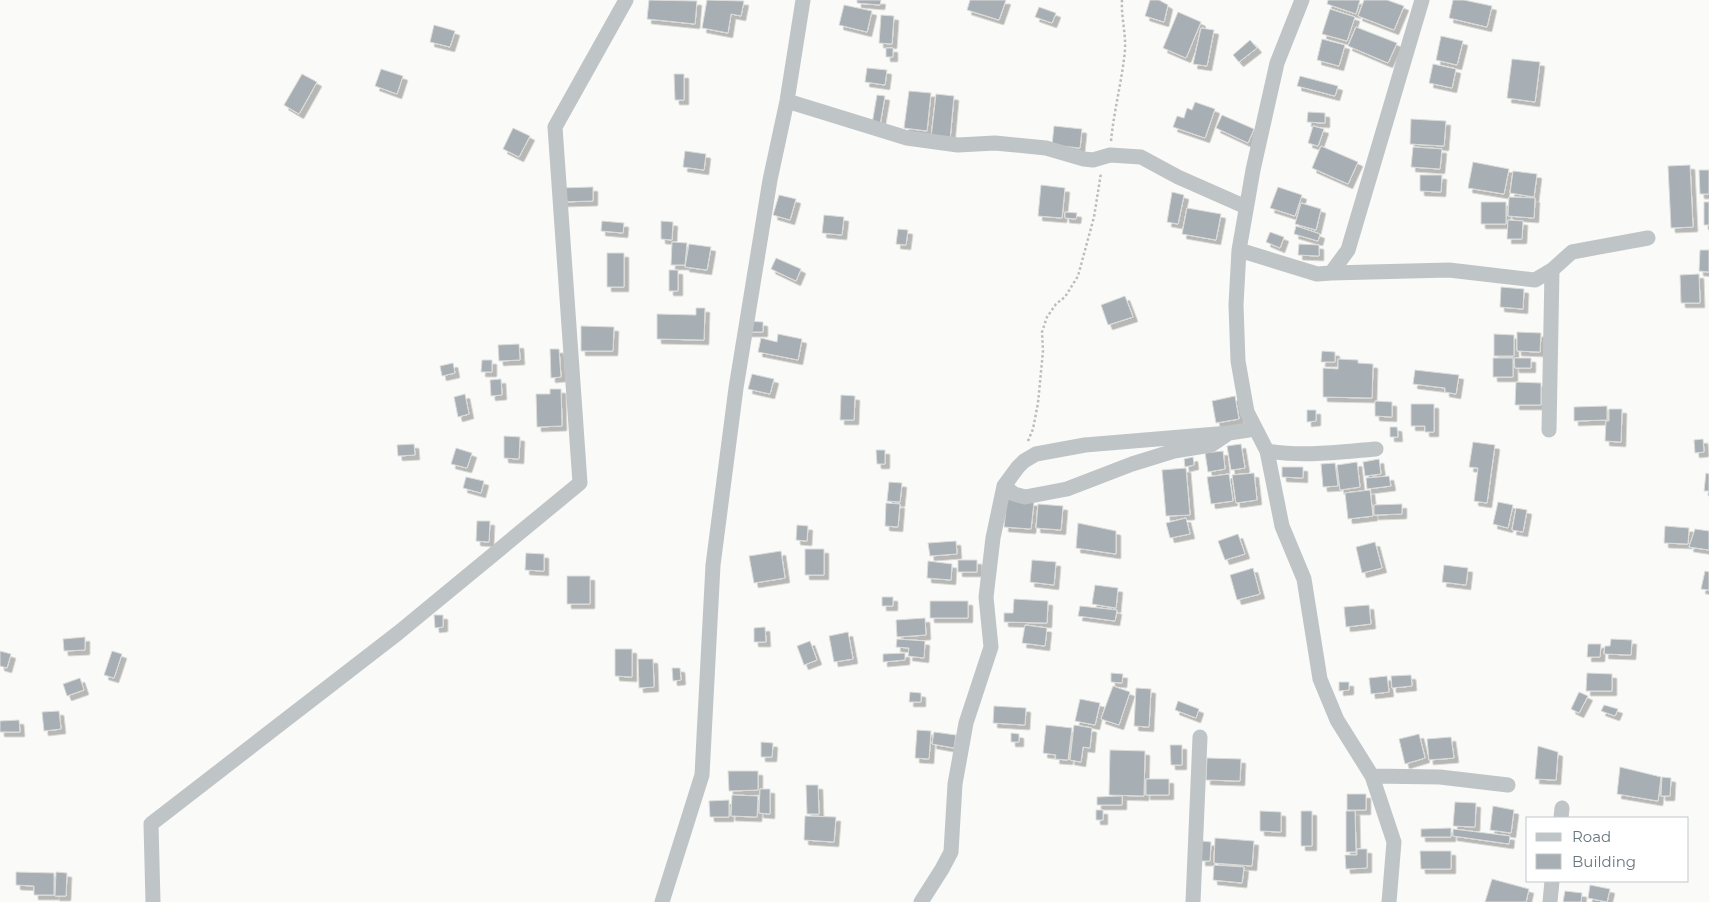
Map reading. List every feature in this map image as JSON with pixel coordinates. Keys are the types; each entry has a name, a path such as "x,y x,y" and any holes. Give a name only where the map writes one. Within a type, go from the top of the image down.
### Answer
{"street":[{"path":"153,902 151,824 398,633 580,483 555,127 626,0"},
{"path":"662,902 702,775 713,565 736,388 770,180 787,102 803,0"},
{"path":"1302,0 1277,64 1246,207 1239,250 1236,305 1238,361 1247,412 1267,451 1282,526 1304,579 1320,679 1337,720 1372,776 1394,842 1389,902"},
{"path":"1331,273 1348,250 1422,0"},
{"path":"787,102 907,138 958,145 995,144 1046,148 1093,160 1110,155 1141,157 1246,207"},
{"path":"1239,250 1318,274 1449,270 1535,280 1552,270 1572,252 1648,238"},
{"path":"1550,430 1552,270"},
{"path":"921,902 951,852 955,784 966,723 991,647 986,597 993,538 1004,486 1024,460 1036,454 1085,445 1229,433 1255,429"},
{"path":"1004,486 1014,494 1024,497 1067,489 1132,464 1174,451 1211,445 1229,433"},
{"path":"1267,451 1287,455 1320,455 1376,449"},
{"path":"1193,902 1200,737"},
{"path":"1372,776 1440,777 1508,785"},
{"path":"1550,902 1552,882"}],"path":[{"path":"1110,155 1114,113 1122,76 1125,48 1122,0"},
{"path":"1018,467 1033,430 1038,403 1043,351 1042,332 1047,317 1056,304 1065,297 1078,276 1094,217 1102,169"}],"building":[{"path":"649,0 697,1 695,24 647,19"},
{"path":"707,0 744,1 741,16 731,14 728,33 702,28"},
{"path":"857,0 881,0 880,5 857,3"},
{"path":"970,0 1006,0 999,20 967,10"},
{"path":"1150,0 1159,0 1168,5 1164,22 1145,16"},
{"path":"1328,0 1360,0 1356,14 1327,4"},
{"path":"1364,0 1387,0 1404,6 1394,30 1358,16"},
{"path":"1453,0 1464,0 1492,6 1487,27 1449,18"},
{"path":"844,5 872,11 867,32 839,25"},
{"path":"1039,7 1056,13 1052,23 1035,17"},
{"path":"1330,9 1355,17 1347,41 1322,34"},
{"path":"1178,12 1201,22 1186,58 1163,48"},
{"path":"881,15 894,16 892,44 879,43"},
{"path":"434,25 455,31 450,47 430,42"},
{"path":"1356,27 1397,43 1388,63 1348,46"},
{"path":"1201,28 1214,30 1207,66 1193,64"},
{"path":"1441,36 1463,41 1457,65 1436,60"},
{"path":"1322,39 1345,45 1339,66 1317,60"},
{"path":"1250,40 1257,48 1239,62 1233,55"},
{"path":"886,48 893,48 893,57 886,57"},
{"path":"1512,59 1540,62 1535,102 1507,98"},
{"path":"1433,64 1456,69 1452,88 1429,83"},
{"path":"867,68 887,70 885,85 865,82"},
{"path":"381,69 403,76 397,94 375,86"},
{"path":"302,74 317,82 299,114 284,105"},
{"path":"674,74 684,74 684,100 675,100"},
{"path":"1300,76 1338,86 1335,96 1297,86"},
{"path":"909,91 931,93 927,131 904,128"},
{"path":"936,94 954,96 950,140 931,138"},
{"path":"877,95 885,96 880,125 872,124"},
{"path":"1195,102 1215,109 1205,138 1173,127 1177,116 1184,118 1187,108 1192,110"},
{"path":"1308,112 1325,113 1325,123 1307,122"},
{"path":"1222,115 1254,129 1248,143 1216,128"},
{"path":"1411,119 1446,121 1444,146 1410,144"},
{"path":"1054,126 1082,129 1080,148 1052,145"},
{"path":"1313,126 1324,129 1318,146 1308,143"},
{"path":"513,128 530,136 519,157 503,149"},
{"path":"1321,146 1358,162 1348,184 1312,168"},
{"path":"1413,147 1442,149 1440,169 1411,167"},
{"path":"685,151 706,154 704,170 683,167"},
{"path":"1473,162 1509,169 1504,194 1468,188"},
{"path":"1690,165 1693,227 1671,228 1668,166"},
{"path":"1699,170 1709,170 1709,194 1700,194"},
{"path":"1513,171 1537,174 1534,197 1510,193"},
{"path":"1420,175 1442,175 1441,192 1420,191"},
{"path":"1041,185 1065,188 1062,218 1038,216"},
{"path":"593,187 593,201 559,202 559,188"},
{"path":"1278,187 1302,195 1295,216 1270,208"},
{"path":"1172,192 1184,195 1178,224 1167,222"},
{"path":"779,195 796,199 790,220 773,215"},
{"path":"1509,197 1535,198 1534,218 1508,216"},
{"path":"1481,202 1506,202 1506,224 1481,224"},
{"path":"1704,202 1709,202 1709,225 1704,225"},
{"path":"1301,203 1321,209 1316,230 1295,224"},
{"path":"1187,208 1221,214 1216,240 1182,234"},
{"path":"1065,212 1077,213 1076,219 1065,218"},
{"path":"824,215 844,217 842,235 822,233"},
{"path":"1508,220 1523,221 1522,239 1507,239"},
{"path":"602,221 624,223 623,233 601,231"},
{"path":"661,221 673,222 672,240 661,239"},
{"path":"1296,226 1320,234 1318,241 1294,234"},
{"path":"898,229 908,230 906,245 896,244"},
{"path":"1270,232 1284,237 1280,248 1266,242"},
{"path":"672,242 687,243 685,265 671,265"},
{"path":"689,244 711,247 707,270 685,267"},
{"path":"1299,244 1319,245 1319,256 1298,255"},
{"path":"1700,250 1709,250 1709,272 1699,271"},
{"path":"607,253 624,253 624,287 607,287"},
{"path":"776,258 801,269 796,281 771,269"},
{"path":"669,270 678,270 678,291 669,291"},
{"path":"1699,274 1700,303 1681,303 1680,275"},
{"path":"1501,287 1524,289 1523,309 1500,307"},
{"path":"1125,296 1133,317 1108,325 1101,305"},
{"path":"696,308 705,308 704,340 657,339 657,314 696,315"},
{"path":"746,321 763,322 763,332 746,332"},
{"path":"581,326 614,327 613,351 581,351"},
{"path":"1517,332 1541,333 1540,352 1517,351"},
{"path":"778,334 802,339 798,360 758,352 761,338 777,342"},
{"path":"1494,334 1514,335 1514,356 1494,356"},
{"path":"519,344 520,360 499,361 498,345"},
{"path":"550,349 559,349 561,377 551,378"},
{"path":"1322,351 1335,352 1335,362 1321,362"},
{"path":"1493,358 1513,358 1513,377 1493,377"},
{"path":"1514,358 1531,358 1531,368 1515,368"},
{"path":"1338,359 1358,360 1358,363 1373,364 1372,398 1323,397 1323,368 1338,369"},
{"path":"482,360 492,360 492,372 481,372"},
{"path":"453,363 455,373 442,376 440,366"},
{"path":"1415,370 1459,375 1456,394 1445,392 1445,388 1413,384"},
{"path":"752,374 774,379 770,394 748,389"},
{"path":"501,379 502,395 491,396 490,380"},
{"path":"1516,382 1541,383 1541,405 1515,405"},
{"path":"550,389 561,389 562,426 537,427 536,394 550,394"},
{"path":"465,394 469,414 458,417 454,397"},
{"path":"841,395 855,396 854,420 840,420"},
{"path":"1235,396 1239,419 1216,423 1212,401"},
{"path":"1375,401 1392,402 1392,417 1375,416"},
{"path":"1411,404 1434,404 1434,432 1425,432 1425,426 1411,426"},
{"path":"1607,406 1607,420 1574,421 1574,407"},
{"path":"1609,409 1622,409 1621,442 1605,441"},
{"path":"1307,410 1316,410 1316,421 1307,422"},
{"path":"1390,427 1397,427 1398,437 1390,437"},
{"path":"504,436 520,437 519,459 504,458"},
{"path":"1703,439 1704,452 1695,453 1694,440"},
{"path":"1473,442 1495,445 1487,503 1474,501 1478,468 1469,467"},
{"path":"414,444 415,455 398,456 397,445"},
{"path":"1241,444 1245,468 1231,470 1227,446"},
{"path":"456,448 472,453 467,468 451,464"},
{"path":"876,450 885,450 885,464 877,464"},
{"path":"1223,451 1225,469 1208,472 1205,453"},
{"path":"1193,457 1194,465 1185,467 1184,459"},
{"path":"1379,459 1381,474 1365,476 1363,462"},
{"path":"1357,462 1360,487 1340,490 1337,465"},
{"path":"1335,463 1338,486 1323,487 1321,464"},
{"path":"1282,467 1303,467 1303,478 1282,477"},
{"path":"1186,468 1190,515 1166,516 1162,470"},
{"path":"1254,473 1257,500 1236,503 1232,475"},
{"path":"1706,473 1709,474 1709,491 1704,491"},
{"path":"1229,474 1233,501 1211,504 1207,477"},
{"path":"1389,476 1391,486 1367,489 1366,478"},
{"path":"466,477 484,481 481,493 463,488"},
{"path":"889,482 902,483 900,502 887,501"},
{"path":"1370,490 1373,516 1348,519 1345,493"},
{"path":"1007,499 1034,502 1031,529 1004,527"},
{"path":"1498,502 1513,505 1508,528 1493,524"},
{"path":"886,503 900,504 898,527 885,526"},
{"path":"1038,504 1063,506 1061,530 1036,528"},
{"path":"1402,504 1402,514 1374,515 1374,505"},
{"path":"1516,508 1527,510 1523,532 1512,530"},
{"path":"1186,518 1190,534 1170,538 1166,523"},
{"path":"477,521 490,521 489,542 476,541"},
{"path":"1078,523 1116,531 1116,554 1076,548"},
{"path":"797,525 808,526 807,541 796,540"},
{"path":"1665,526 1689,528 1688,544 1664,543"},
{"path":"1695,529 1709,531 1709,550 1689,547"},
{"path":"1238,534 1245,554 1225,560 1218,541"},
{"path":"956,541 957,554 930,556 928,543"},
{"path":"1375,542 1382,568 1362,573 1356,547"},
{"path":"805,549 824,549 824,575 805,575"},
{"path":"781,551 785,578 754,583 749,556"},
{"path":"526,553 544,554 544,571 525,570"},
{"path":"958,560 977,560 977,572 958,572"},
{"path":"1032,560 1056,562 1054,585 1030,582"},
{"path":"928,561 952,564 951,580 927,578"},
{"path":"1444,565 1468,568 1466,585 1442,582"},
{"path":"1253,568 1260,594 1237,600 1230,575"},
{"path":"1705,571 1709,572 1709,590 1701,589"},
{"path":"567,576 590,576 590,604 567,604"},
{"path":"1095,585 1118,588 1116,608 1092,604"},
{"path":"882,597 893,597 893,606 882,606"},
{"path":"1014,599 1048,601 1047,623 1004,622 1004,613 1013,613"},
{"path":"930,601 968,601 968,618 930,618"},
{"path":"1369,605 1371,624 1346,627 1344,607"},
{"path":"1080,606 1117,610 1115,621 1078,616"},
{"path":"434,615 443,615 443,627 435,628"},
{"path":"925,618 926,635 897,637 896,620"},
{"path":"1025,625 1047,628 1045,646 1022,643"},
{"path":"765,627 766,642 754,642 754,628"},
{"path":"848,632 853,659 834,662 829,636"},
{"path":"85,637 85,650 64,651 63,639"},
{"path":"897,639 925,641 924,658 908,656 909,648 896,647"},
{"path":"1611,639 1632,640 1631,655 1604,654 1605,646 1610,646"},
{"path":"810,641 817,660 804,665 797,646"},
{"path":"1588,644 1601,644 1600,657 1587,657"},
{"path":"615,649 632,649 632,677 615,676"},
{"path":"0,651 11,654 7,668 0,666"},
{"path":"112,651 122,654 114,678 104,675"},
{"path":"905,653 905,660 883,662 883,654"},
{"path":"638,659 653,659 654,687 639,688"},
{"path":"672,668 680,668 681,680 673,681"},
{"path":"1111,673 1123,674 1122,683 1111,682"},
{"path":"1587,673 1612,674 1612,691 1586,691"},
{"path":"1411,675 1412,686 1392,688 1391,676"},
{"path":"1387,676 1389,692 1371,694 1369,678"},
{"path":"80,678 84,690 67,696 63,684"},
{"path":"1339,682 1349,682 1349,690 1339,691"},
{"path":"1113,686 1130,692 1119,725 1101,719"},
{"path":"1136,688 1151,689 1149,727 1134,726"},
{"path":"910,692 921,693 921,702 909,702"},
{"path":"1579,692 1588,696 1579,713 1571,709"},
{"path":"1080,699 1100,703 1095,725 1075,721"},
{"path":"1178,701 1199,709 1196,718 1175,710"},
{"path":"1604,705 1618,709 1615,716 1601,711"},
{"path":"994,706 1026,708 1025,725 993,723"},
{"path":"59,711 61,729 44,731 42,712"},
{"path":"19,720 20,732 0,732 0,721"},
{"path":"1046,725 1072,728 1068,760 1055,759 1056,755 1043,753"},
{"path":"1074,725 1092,728 1090,748 1083,747 1081,762 1070,760"},
{"path":"917,730 931,731 929,759 915,758"},
{"path":"934,732 956,735 954,748 932,744"},
{"path":"1011,733 1019,734 1019,742 1011,742"},
{"path":"1419,734 1425,758 1405,764 1399,739"},
{"path":"1451,737 1454,758 1429,760 1427,739"},
{"path":"761,742 773,743 772,757 761,757"},
{"path":"1170,745 1182,745 1182,765 1171,765"},
{"path":"1538,746 1558,752 1556,780 1535,779"},
{"path":"1110,750 1145,751 1144,796 1109,795"},
{"path":"1207,758 1241,759 1240,781 1206,780"},
{"path":"1620,767 1661,777 1658,801 1617,794"},
{"path":"728,771 758,771 758,790 729,791"},
{"path":"1662,777 1671,778 1670,796 1661,796"},
{"path":"1146,779 1169,779 1169,795 1146,795"},
{"path":"806,785 818,785 819,814 807,814"},
{"path":"760,789 770,789 770,814 759,813"},
{"path":"1347,794 1366,794 1366,810 1347,810"},
{"path":"732,795 758,796 757,817 731,816"},
{"path":"1122,796 1122,805 1097,805 1097,797"},
{"path":"729,800 729,817 710,817 709,801"},
{"path":"1455,802 1476,803 1475,827 1453,826"},
{"path":"1493,806 1514,810 1511,833 1490,830"},
{"path":"1096,810 1103,810 1103,820 1096,820"},
{"path":"1260,811 1281,812 1281,832 1260,831"},
{"path":"1301,811 1312,811 1312,846 1301,846"},
{"path":"1346,811 1355,811 1356,852 1346,852"},
{"path":"805,816 836,817 834,842 804,840"},
{"path":"1451,828 1451,837 1421,837 1421,829"},
{"path":"1453,829 1510,836 1509,844 1453,836"},
{"path":"1215,838 1254,841 1252,866 1214,863"},
{"path":"1202,841 1211,842 1210,861 1201,861"},
{"path":"1357,849 1367,849 1367,868 1346,869 1345,855 1357,855"},
{"path":"1420,851 1451,851 1451,869 1421,869"},
{"path":"1214,865 1244,867 1242,883 1213,880"},
{"path":"16,872 54,873 54,895 34,895 34,886 16,885"},
{"path":"56,872 67,873 66,896 55,896"},
{"path":"1492,879 1529,889 1526,902 1485,902"},
{"path":"1590,885 1610,889 1607,902 1588,898"},
{"path":"1565,891 1582,893 1581,902 1563,902"}]}
